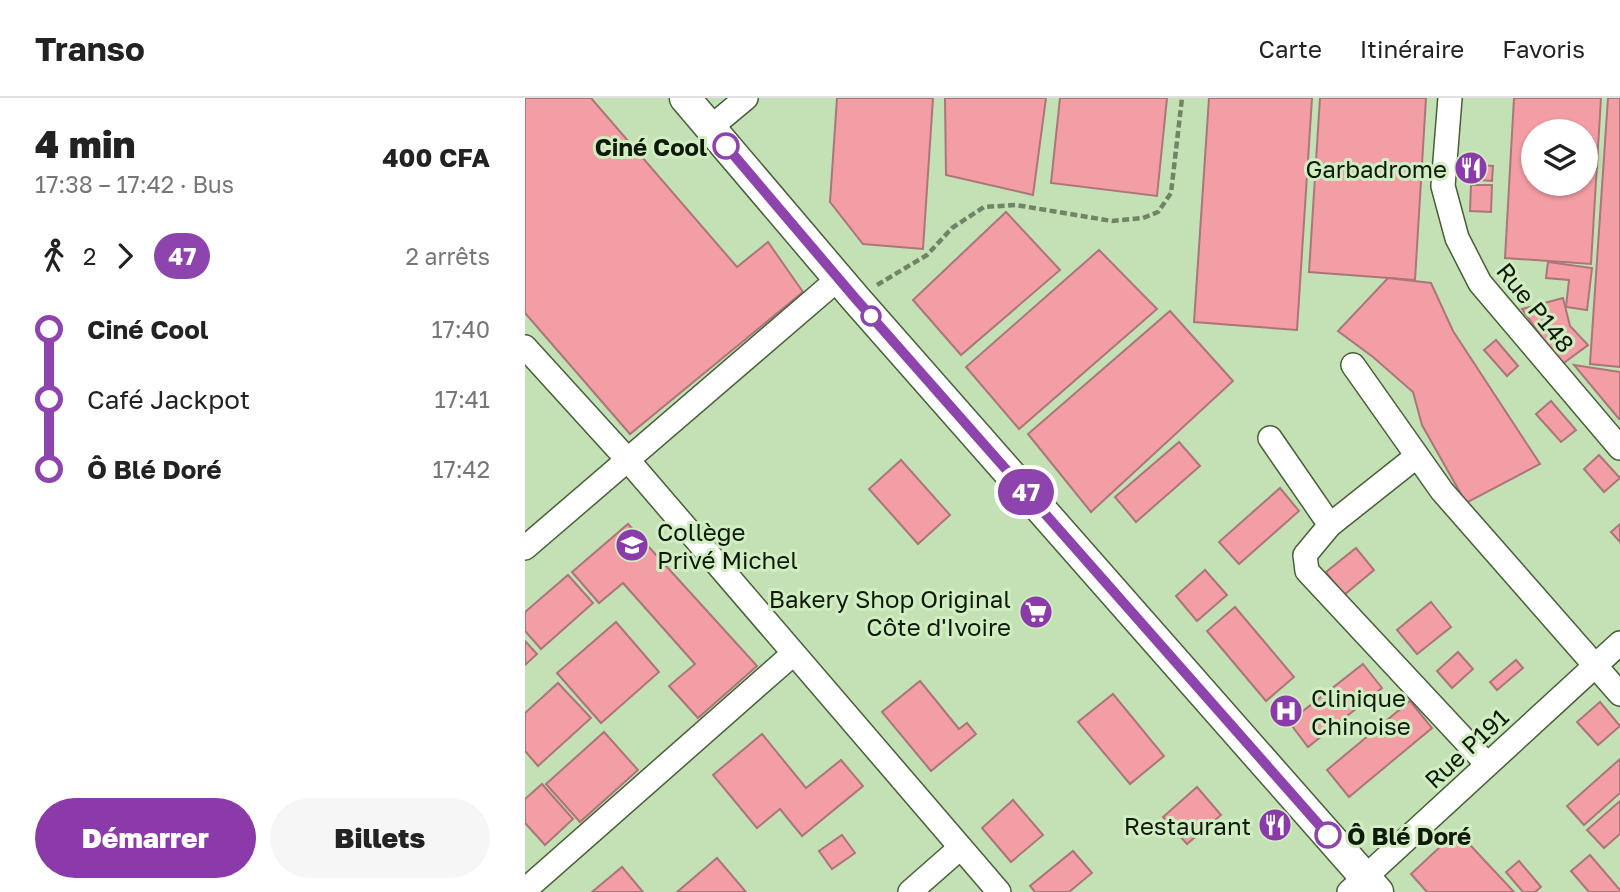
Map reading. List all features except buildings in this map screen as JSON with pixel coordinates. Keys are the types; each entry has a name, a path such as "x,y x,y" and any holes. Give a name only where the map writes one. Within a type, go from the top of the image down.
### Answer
{"street":[{"path":"685,98 1364,887"},
{"path":"710,128 746,98"},
{"name":"Rue P148","path":"1450,98 1443,186 1457,238 1480,283 1620,448"},
{"path":"525,548 627,459 847,288"},
{"path":"525,347 627,459 999,892"},
{"path":"1353,365 1442,491 1620,694"},
{"path":"1270,438 1330,525"},
{"path":"1417,456 1330,525 1305,555 1307,571 1487,764"},
{"name":"Rue P191","path":"1364,887 1487,764 1620,643"},
{"path":"525,890 793,654"},
{"path":"910,892 960,848"}],"path":[{"path":"847,288 927,255 952,228 985,207 1016,205 1112,221 1143,218 1158,212 1171,193 1182,98"}],"bus line":[{"name":"47","path":"726,146 855,298 1328,835"}],"place":[{"name":"Ciné Cool","path":"726,146"},
{"name":"Garbadrome","path":"1471,168"},
{"name":"Collège Privé Michel","path":"632,545"},
{"name":"Bakery Shop Original Côte d'Ivoire","path":"1036,612"},
{"name":"Clinique Chinoise","path":"1286,711"},
{"name":"Restaurant","path":"1275,825"},
{"name":"Ô Blé Doré","path":"1328,835"}]}
